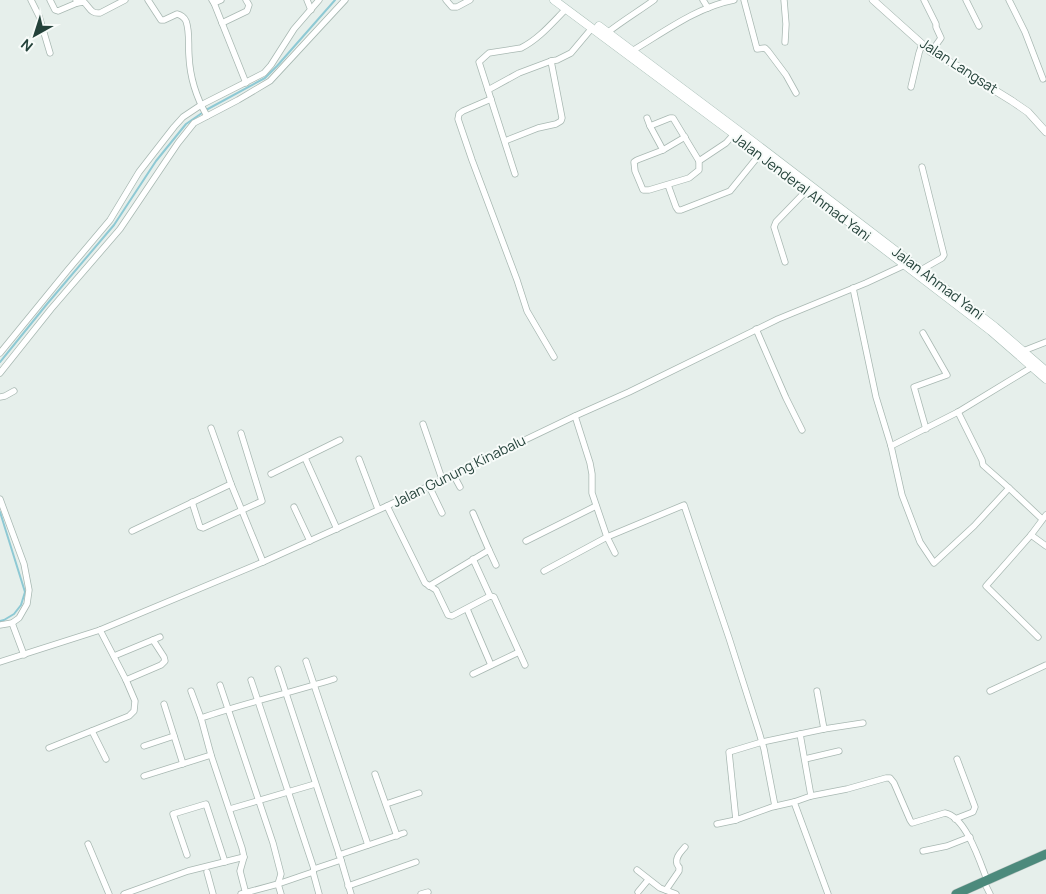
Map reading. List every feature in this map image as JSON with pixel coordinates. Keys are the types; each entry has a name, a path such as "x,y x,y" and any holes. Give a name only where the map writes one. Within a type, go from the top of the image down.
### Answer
{"highway":[{"path":"956,894 1046,854"}],"main road":[{"path":"554,0 674,85"},
{"name":"Jalan Ahmad Yani","path":"563,0 908,264 921,270 995,327 1046,372"},
{"name":"Jalan Jenderal Ahmad Yani","path":"739,136 806,190 908,264 991,331 1046,379"}],"street":[{"path":"31,0 39,16 50,53"},
{"path":"50,0 55,10 58,11 76,1 84,2 96,14 113,3 125,0"},
{"path":"148,0 161,20 177,14 186,20 189,34 191,74 197,96 207,115"},
{"path":"221,0 213,2 246,83"},
{"path":"222,23 247,11 249,5 246,0"},
{"path":"307,0 311,10"},
{"path":"0,354 66,271 110,220 139,172 183,117 264,73 294,29 319,0"},
{"path":"0,373 51,309 120,229 194,123 270,81 345,0"},
{"path":"446,0 452,7 457,7 470,0"},
{"path":"607,33 654,0"},
{"path":"704,0 708,8"},
{"path":"632,51 708,8 734,0"},
{"path":"744,0 757,49 765,48 768,51 786,75 796,93"},
{"path":"784,0 785,42"},
{"name":"Jalan Langsat","path":"873,0 931,52 959,67 1028,112 1046,132"},
{"path":"924,0 942,38 931,52"},
{"path":"966,0 979,26"},
{"path":"1009,0 1025,32 1043,79"},
{"path":"515,174 479,63 489,53 525,46 542,34 566,9"},
{"path":"488,90 519,73 557,60 571,53 592,28"},
{"path":"911,87 922,44"},
{"path":"505,141 561,121 551,61"},
{"path":"491,98 463,111 459,114 458,119 527,311 554,357"},
{"path":"647,118 663,150"},
{"path":"650,126 671,118 674,120 685,138 699,161 699,170 689,178 649,190 643,190 634,164 635,161 663,150 685,138"},
{"path":"699,161 739,136"},
{"path":"668,185 676,207 678,210 681,210 730,191 760,154"},
{"path":"921,270 944,255 922,167"},
{"path":"785,262 774,227 781,216 806,190"},
{"name":"Jalan Gunung Kinabalu","path":"0,662 100,630 263,562 629,392 756,329 908,264"},
{"path":"853,288 876,397 891,446 902,495 925,550 934,563 974,526 1009,488"},
{"path":"756,329 802,430"},
{"path":"923,333 947,375 914,387 926,429"},
{"path":"1023,351 1046,342"},
{"path":"891,446 958,412 1032,367"},
{"path":"0,397 14,391"},
{"path":"958,412 983,465 1044,517 1032,535 986,586 1038,636"},
{"path":"575,416 590,463 592,474 591,491 607,537 615,553"},
{"path":"423,424 442,479"},
{"path":"211,428 231,484 263,562"},
{"path":"192,502 202,528 262,500 241,433"},
{"path":"271,474 340,440"},
{"path":"306,458 337,529"},
{"path":"359,459 378,509"},
{"path":"453,474 460,488"},
{"path":"132,532 231,484"},
{"path":"429,486 442,513"},
{"path":"0,499 24,564 29,588 29,599 20,618 12,623 0,625"},
{"path":"387,506 425,583 436,590 449,616 467,609 490,596"},
{"path":"526,541 596,506"},
{"path":"544,571 607,537 684,506 762,742 775,806"},
{"path":"294,507 310,541"},
{"path":"474,513 496,565"},
{"path":"1032,535 1046,546"},
{"path":"429,586 489,550"},
{"path":"473,559 490,596 496,599 525,665"},
{"path":"467,609 492,665"},
{"path":"12,623 24,655"},
{"path":"49,748 129,716 132,713 135,701 100,630"},
{"path":"114,656 160,637"},
{"path":"126,680 161,665 165,661 153,640"},
{"path":"473,674 519,652"},
{"path":"306,661 368,845"},
{"path":"990,691 1046,665"},
{"path":"278,669 351,894"},
{"path":"201,718 228,708 285,694 334,679"},
{"path":"251,680 313,870 319,894"},
{"path":"220,685 273,843 281,874 278,884 281,894"},
{"path":"191,691 242,848 244,857 240,871 244,894 278,884 368,845 404,833"},
{"path":"817,692 824,729"},
{"path":"164,704 183,764"},
{"path":"736,820 729,753 733,750 762,742 863,723"},
{"path":"92,731 106,759"},
{"path":"800,734 811,796"},
{"path":"144,746 174,736"},
{"path":"805,759 840,751"},
{"path":"144,776 211,755"},
{"path":"955,819 973,812 976,808 957,759"},
{"path":"375,774 397,836"},
{"path":"717,824 736,820 811,796 890,778 912,823 948,814 965,830 970,837 990,894"},
{"path":"230,808 315,784"},
{"path":"386,804 419,792"},
{"path":"794,802 828,894"},
{"path":"187,855 173,814 206,804 225,862"},
{"path":"923,851 947,846 970,837"},
{"path":"88,844 109,894"},
{"path":"666,890 679,871 680,868 676,863 676,859 685,847"},
{"path":"124,894 188,871 244,857"},
{"path":"348,886 416,862"},
{"path":"637,870 660,888 676,894"},
{"path":"207,872 213,894"},
{"path":"638,892 648,880"}],"waterway":[{"path":"206,110 265,78 335,0"},
{"path":"0,362 114,225 156,161 186,124 202,113"},
{"path":"0,512 25,592 21,605 14,614 0,621"}]}
